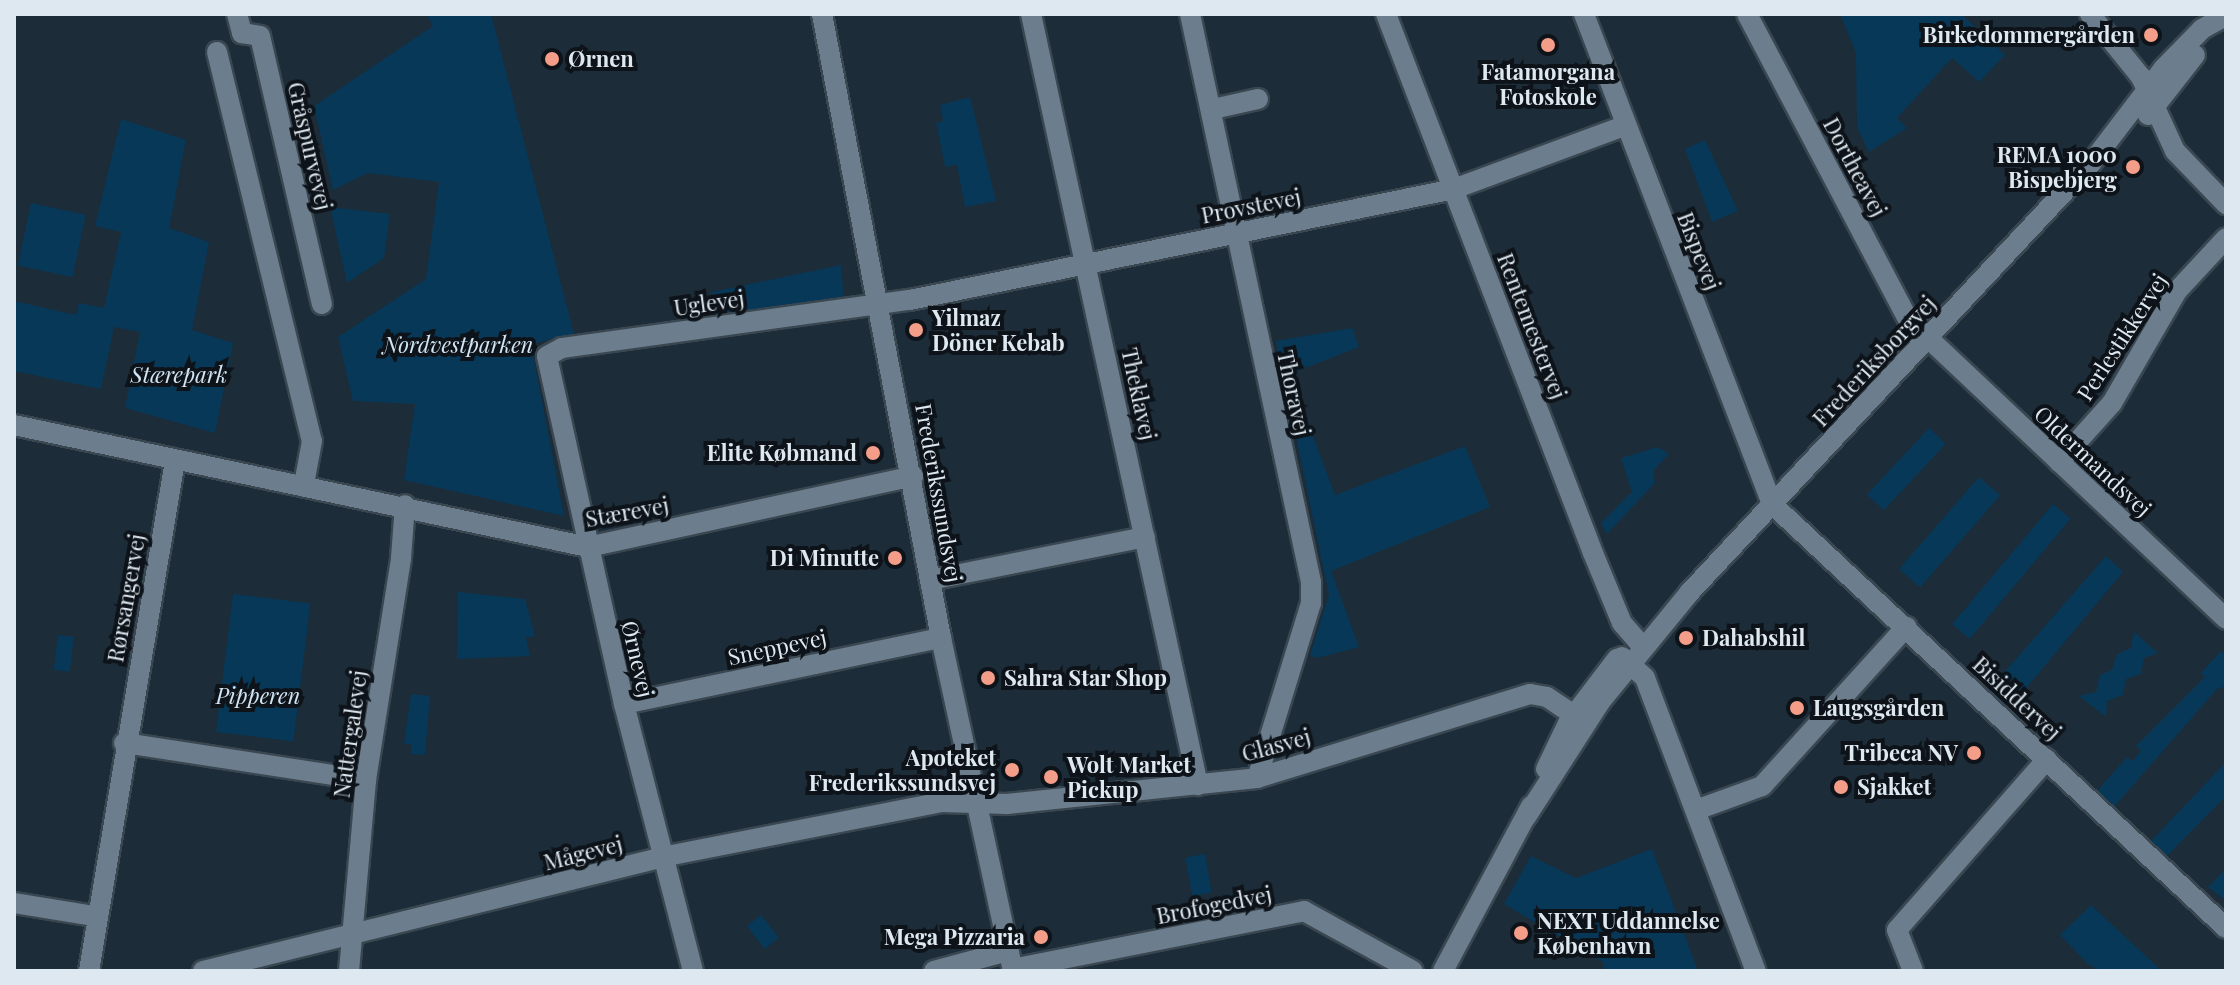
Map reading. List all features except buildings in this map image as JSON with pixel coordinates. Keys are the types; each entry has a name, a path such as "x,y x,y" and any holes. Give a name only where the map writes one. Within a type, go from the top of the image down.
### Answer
{"street":[{"name":"Gråspurvevej","path":"237,14 242,33 260,36 322,304"},
{"name":"Theklavej","path":"1031,14 1198,785"},
{"name":"Thoravej","path":"1190,14 1213,109 1311,582 1311,603 1257,778"},
{"name":"Rentemestervej","path":"1386,14 1756,971"},
{"name":"Bispevej","path":"1584,14 1624,126 1772,504"},
{"name":"Dortheavej","path":"1747,14 1908,319 1927,339"},
{"path":"2090,14 2141,77 2175,151 2226,204"},
{"name":"Frederikssundsvej","path":"821,17 913,476 941,638 1011,964"},
{"name":"Frederiksborgvej","path":"1443,971 1526,817 1574,715 2153,100 2202,29 2225,18"},
{"path":"217,52 312,441 304,484"},
{"path":"1213,109 1258,99"},
{"name":"Provstevej","path":"879,304 1454,189 1624,126"},
{"name":"Perlestikkervej","path":"2059,462 2112,403 2177,291 2226,238"},
{"name":"Uglevej","path":"547,356 562,348 879,304"},
{"name":"Oldermandsvej","path":"1927,339 2226,619"},
{"name":"Ørnevej","path":"547,356 624,704 667,856 693,971"},
{"name":"Stærevej","path":"14,425 175,461 405,505 588,547 913,476"},
{"name":"Rørsangervej","path":"89,971 94,916 175,461"},
{"name":"Bisiddervej","path":"1772,504 2226,928"},
{"name":"Nattergalevej","path":"349,971 366,780 400,570 405,505"},
{"path":"930,580 1145,537"},
{"path":"1696,810 1762,786 1906,627"},
{"name":"Sneppevej","path":"624,704 941,638"},
{"name":"Frederiksborgvej","path":"1526,817 1632,652"},
{"name":"Glasvej","path":"978,802 1007,804 1257,778 1530,694 1547,697 1574,715"},
{"path":"124,743 366,780"},
{"path":"1913,971 1897,930 2047,759"},
{"name":"Mågevej","path":"203,971 667,856 941,802 978,802"},
{"path":"14,903 94,916"},
{"name":"Brofogedvej","path":"934,971 1011,964 1304,911 1413,971"}],"green space":[{"name":"Nordvestparken","path":"426,14 491,14 574,334 531,344 564,516 404,480 415,404 353,401 338,337 426,279 439,182 368,173 333,190 314,106 433,26"},
{"path":"1840,14 1961,14 2005,55 1979,82 1952,58 1897,118 1907,128 1869,152 1857,127 1856,53"},
{"path":"970,97 996,201 965,207 957,165 945,167 936,123 943,121 940,105"},
{"name":"Stærepark","path":"121,119 186,140 169,228 209,242 192,330 233,343 215,433 125,408 140,332 114,327 101,389 14,371 14,301 76,315 79,303 104,308 121,232 95,226"},
{"path":"1705,140 1738,211 1712,222 1685,149"},
{"path":"31,203 86,215 72,277 18,266"},
{"path":"330,207 390,214 384,258 347,283"},
{"path":"841,265 844,298 716,315 712,292"},
{"path":"1352,328 1359,347 1290,374 1335,495 1465,446 1490,507 1331,571 1359,647 1317,658 1310,655 1329,595 1276,341"},
{"path":"1929,428 1946,444 1884,510 1867,495"},
{"path":"1658,447 1669,454 1653,471 1655,483 1607,534 1601,523 1632,492 1621,458"},
{"path":"1979,477 2000,495 1920,587 1899,569"},
{"path":"2053,504 2071,519 1970,639 1952,624"},
{"path":"2106,556 2123,572 2009,709 1988,691"},
{"path":"458,592 525,599 535,636 526,638 530,656 457,659"},
{"name":"Pipperen","path":"233,594 310,604 293,741 216,732"},
{"path":"2134,632 2158,653 2144,658 2141,674 2126,679 2123,695 2107,701 2106,717 2079,696 2096,692 2100,675 2112,670 2117,654 2131,648"},
{"path":"58,635 74,637 70,672 54,670"},
{"path":"2221,651 2226,656 2226,686 2217,689 2114,807 2097,791 2127,757 2132,761 2141,751 2136,746 2205,677 2201,673"},
{"path":"411,694 430,696 425,755 410,754 412,744 404,744"},
{"path":"2226,762 2226,796 2166,857 2150,842"},
{"path":"1652,849 1698,971 1604,971 1603,962 1504,904 1531,856 1576,878"},
{"path":"1205,854 1212,892 1192,896 1185,857"},
{"path":"2226,869 2226,897 2224,899 2208,887"},
{"path":"2091,905 2162,971 2100,971 2088,964 2060,935"},
{"path":"761,915 779,938 765,949 747,926"}],"place":[{"name":"Birkedommergården","path":"2151,35"},
{"name":"Fatamorgana Fotoskole","path":"1548,45"},
{"name":"Ørnen","path":"552,59"},
{"name":"REMA 1000 Bispebjerg","path":"2133,167"},
{"name":"Yilmaz Döner Kebab","path":"916,330"},
{"name":"Elite Købmand","path":"873,453"},
{"name":"Di Minutte","path":"895,558"},
{"name":"Dahabshil","path":"1686,638"},
{"name":"Sahra Star Shop","path":"988,678"},
{"name":"Laugsgården","path":"1797,708"},
{"name":"Tribeca NV","path":"1974,753"},
{"name":"Apoteket Frederikssundsvej","path":"1012,770"},
{"name":"Wolt Market Pickup","path":"1051,777"},
{"name":"Sjakket","path":"1841,787"},
{"name":"NEXT Uddannelse København","path":"1521,933"},
{"name":"Mega Pizzaria","path":"1041,937"}]}
